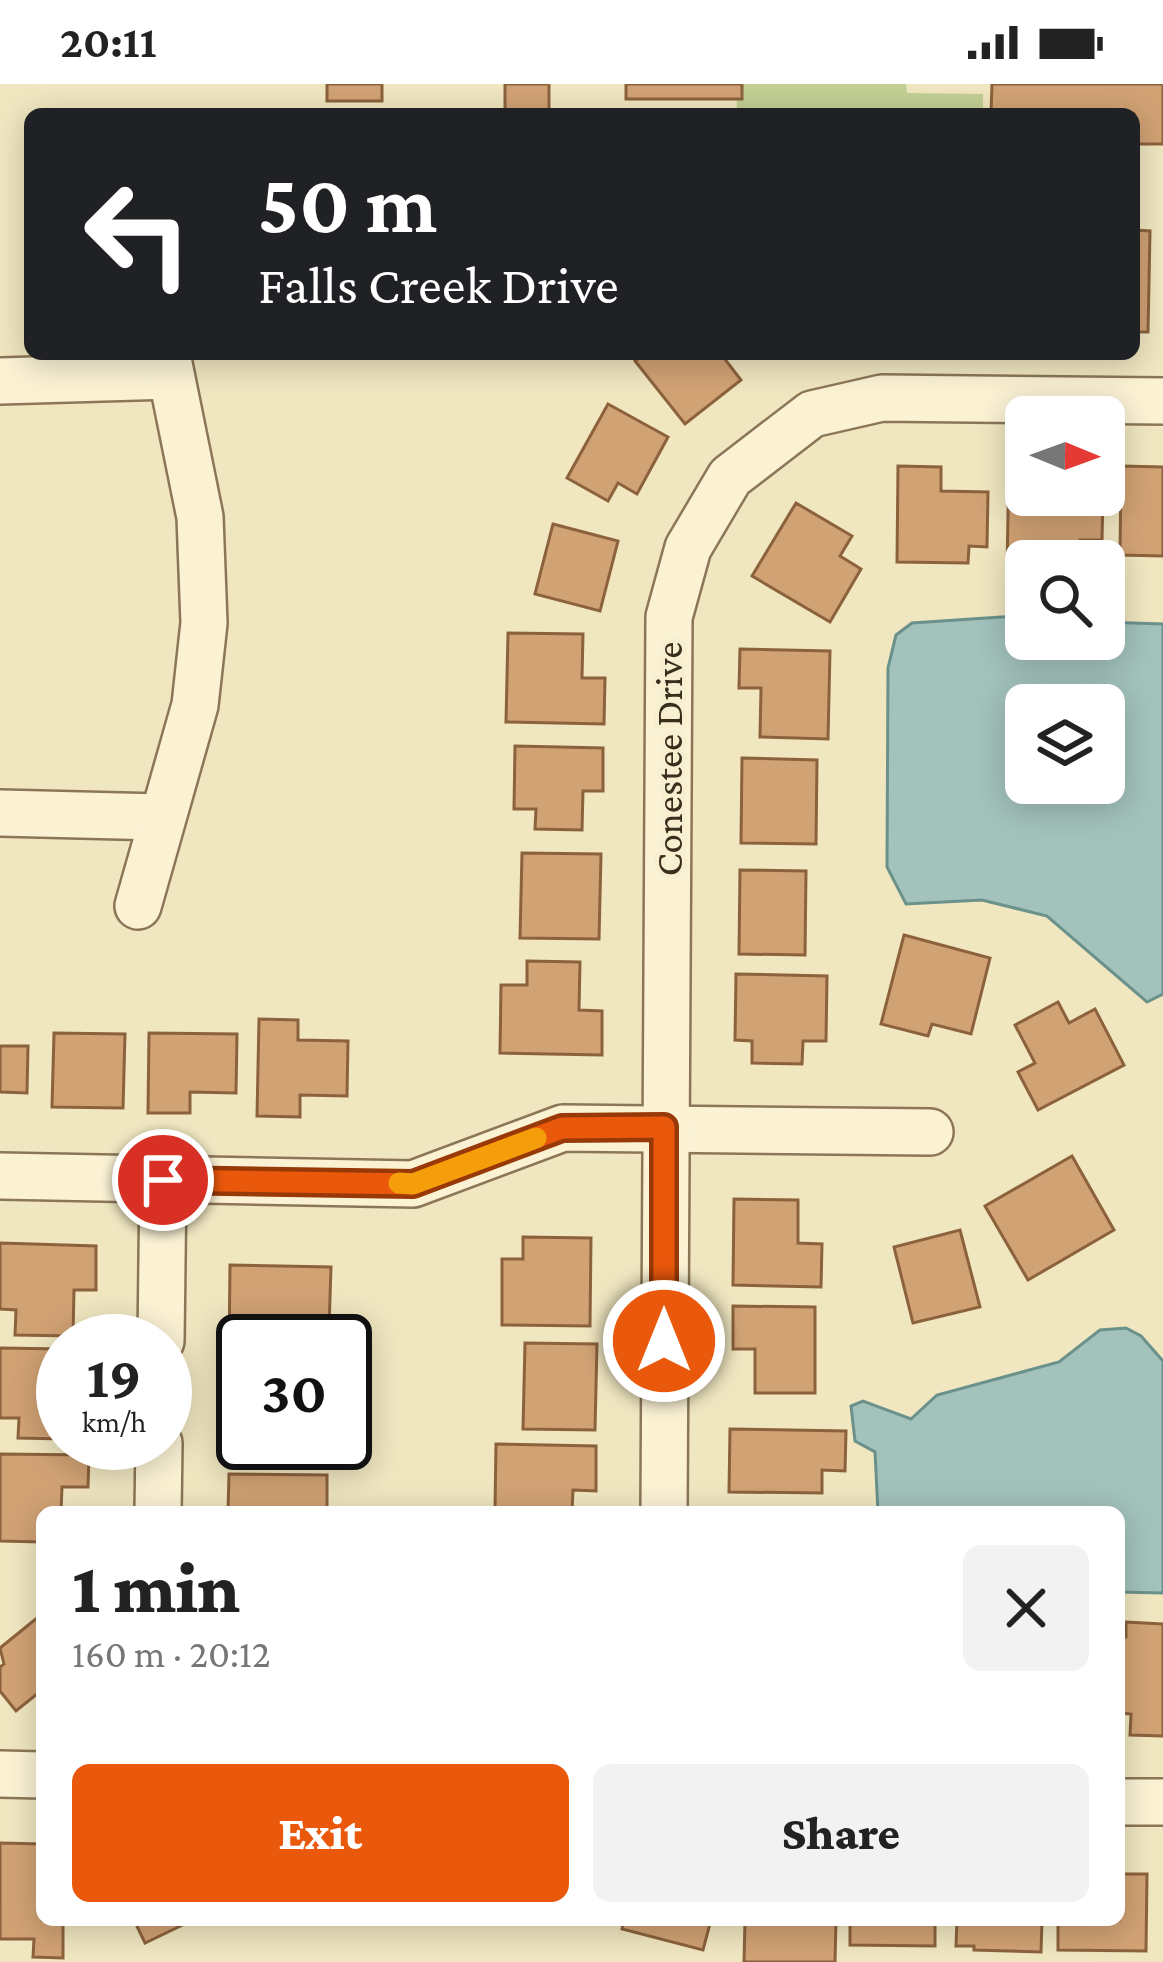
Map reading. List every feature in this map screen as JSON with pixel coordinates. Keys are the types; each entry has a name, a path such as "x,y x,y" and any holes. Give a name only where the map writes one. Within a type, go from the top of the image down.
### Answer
{"street":[{"path":"0,381 169,365 200,517 203,623 195,705 138,906"},
{"name":"Conestee Drive","path":"664,1506 669,617 688,548 730,477 812,414 883,398 1163,401"},
{"path":"0,813 161,817"},
{"path":"0,1176 413,1184 562,1128 930,1132"},
{"path":"161,1314 163,1180"},
{"path":"158,1506 159,1470"},
{"path":"0,1774 36,1774"},
{"path":"1125,1802 1163,1802"}],"green space":[{"path":"736,84 906,84 907,93 983,94 983,108 737,108"}],"water":[{"path":"1005,617 1005,660 1125,660 1125,623 1163,624 1163,994 1147,1002 1047,916 982,900 906,904 887,867 888,668 896,635 912,623"},
{"path":"1126,1328 1141,1336 1163,1361 1163,1593 1125,1592 1125,1506 878,1506 875,1452 855,1441 851,1406 863,1401 911,1419 937,1395 1059,1362 1100,1330"}],"building":[{"path":"327,84 382,84 382,101 327,101"},
{"path":"505,84 549,84 549,108 505,108"},
{"path":"626,84 742,84 742,99 626,99"},
{"path":"992,84 1163,84 1163,144 1140,144 1140,108 991,108"},
{"path":"1140,230 1150,231 1148,332 1140,332"},
{"path":"726,360 741,380 685,424 635,361"},
{"path":"608,404 668,437 637,494 618,483 608,501 567,478"},
{"path":"898,466 941,467 941,491 988,492 987,547 969,546 968,563 897,562"},
{"path":"1125,466 1163,467 1163,556 1125,555 1125,540 1120,540"},
{"path":"796,503 852,536 840,556 861,569 830,622 752,576"},
{"path":"1008,516 1103,516 1102,540 1008,540"},
{"path":"553,524 618,541 600,611 535,594"},
{"path":"508,633 583,634 582,678 605,678 604,724 506,722"},
{"path":"740,649 830,651 828,739 760,737 761,688 739,688"},
{"path":"515,746 603,748 603,791 583,791 582,830 535,829 536,809 514,809"},
{"path":"742,758 817,760 816,844 741,843"},
{"path":"522,853 601,854 599,939 520,938"},
{"path":"740,870 806,871 805,955 739,954"},
{"path":"904,935 990,958 971,1034 932,1024 928,1036 881,1024"},
{"path":"527,961 580,962 579,1010 602,1011 602,1055 500,1053 501,985 527,985"},
{"path":"736,974 827,976 826,1041 803,1041 802,1064 752,1063 752,1041 735,1040"},
{"path":"1058,1002 1069,1023 1095,1009 1124,1065 1038,1110 1018,1072 1035,1063 1015,1025"},
{"path":"259,1019 298,1020 298,1040 348,1041 347,1096 300,1095 300,1117 257,1116"},
{"path":"54,1033 125,1034 123,1108 52,1107"},
{"path":"149,1033 237,1034 236,1093 190,1092 190,1113 148,1113"},
{"path":"0,1046 28,1046 27,1093 0,1092"},
{"path":"1072,1156 1114,1230 1028,1280 985,1206"},
{"path":"734,1199 798,1200 798,1243 822,1244 821,1287 733,1285"},
{"path":"960,1230 980,1307 913,1323 894,1247"},
{"path":"523,1237 591,1238 590,1326 502,1325 502,1259 523,1259"},
{"path":"0,1243 96,1246 96,1290 74,1290 73,1314 36,1314 36,1335 15,1335 16,1310 0,1309"},
{"path":"230,1265 331,1267 329,1314 229,1314"},
{"path":"733,1306 815,1307 815,1393 755,1393 755,1349 733,1349"},
{"path":"525,1343 597,1344 595,1430 523,1429"},
{"path":"0,1348 36,1349 36,1438 18,1438 19,1418 0,1418"},
{"path":"730,1429 846,1431 845,1471 822,1470 822,1493 729,1492"},
{"path":"496,1444 596,1446 596,1491 573,1490 572,1506 495,1506"},
{"path":"0,1454 36,1454 36,1470 89,1470 88,1487 62,1487 61,1506 36,1506 36,1542 0,1541"},
{"path":"229,1474 327,1475 327,1506 228,1506"},
{"path":"36,1619 36,1695 16,1711 0,1691 4,1664 0,1648"},
{"path":"1126,1622 1163,1624 1163,1736 1130,1735 1131,1714 1125,1714"},
{"path":"0,1843 36,1844 36,1926 63,1926 63,1958 33,1957 34,1939 0,1939"},
{"path":"1125,1874 1147,1874 1146,1951 1058,1950 1058,1926 1125,1926"},
{"path":"137,1926 180,1926 145,1943"},
{"path":"623,1926 709,1926 703,1950"},
{"path":"745,1926 836,1926 835,1962 744,1962"},
{"path":"850,1926 935,1926 935,1946 850,1945"},
{"path":"957,1926 1042,1926 1041,1952 956,1946"}],"slow traffic":[{"path":"399,1183 413,1184 536,1138"}],"route":[{"path":"163,1180 413,1184 562,1128 664,1127 664,1341"}]}
